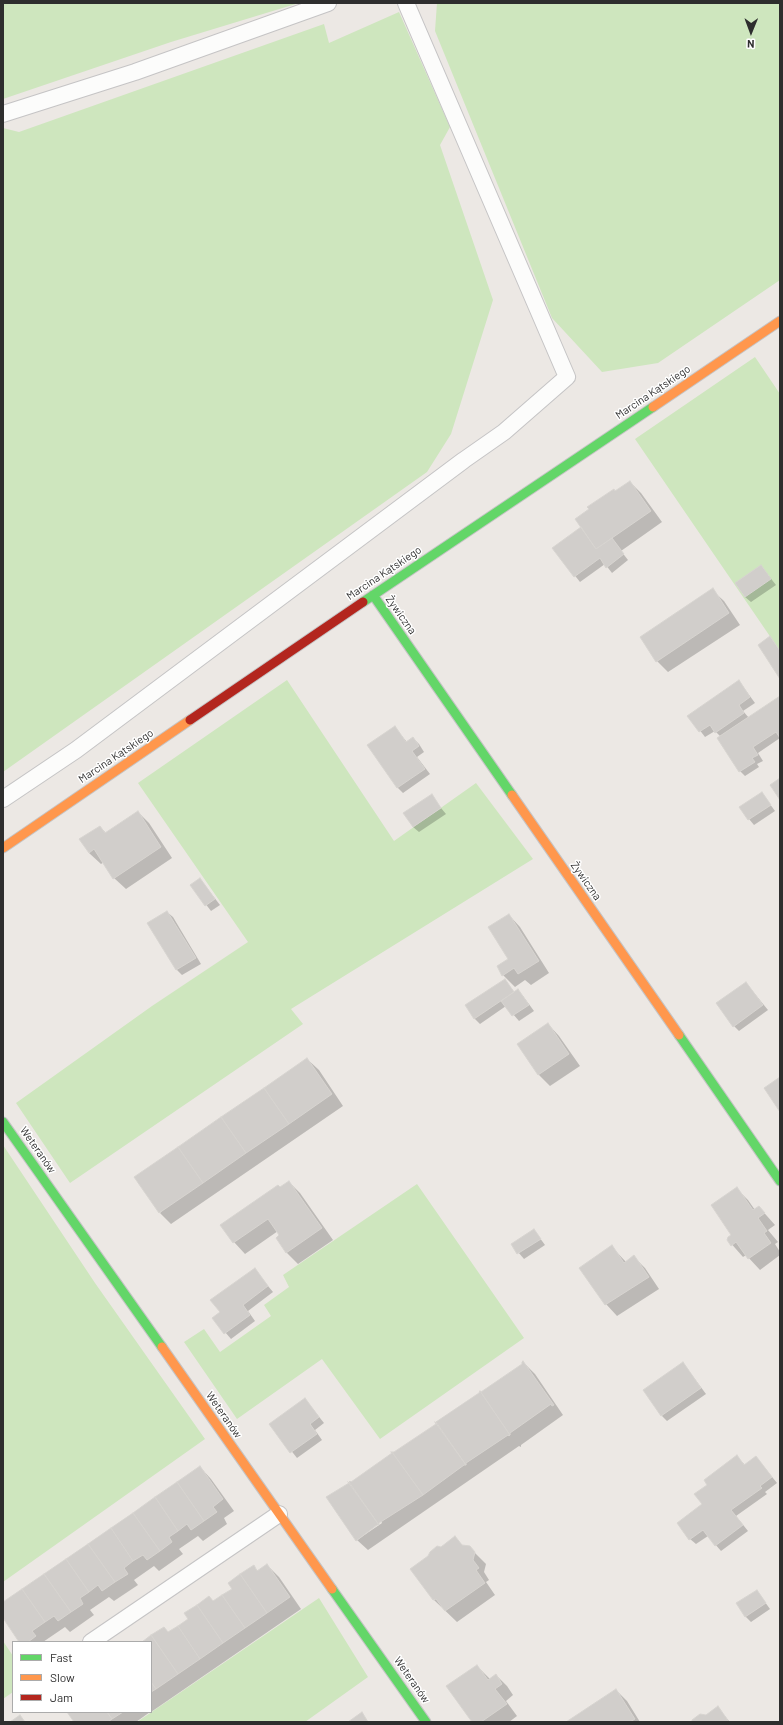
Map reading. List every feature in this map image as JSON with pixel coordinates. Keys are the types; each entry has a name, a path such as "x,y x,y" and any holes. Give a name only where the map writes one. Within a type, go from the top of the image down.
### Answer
{"street":[{"name":"Marcina Kątskiego","path":"3,848 373,595 780,321"},
{"name":"Żywiczna","path":"373,595 780,1181"},
{"name":"Weteranów","path":"3,1122 426,1722"}],"lane":[{"path":"3,114 135,72 328,3"},
{"path":"3,799 76,750 504,432 566,377 406,3"},
{"path":"92,1641 280,1514"}],"green space":[{"path":"3,3 299,3 171,42 3,99"},
{"path":"437,3 780,3 780,280 658,363 602,372 552,318 435,31"},
{"path":"399,12 450,127 440,145 493,300 451,434 427,472 3,772 3,128 19,132 324,24 329,43"},
{"path":"755,357 780,394 780,651 635,439"},
{"path":"287,680 394,841 476,783 533,859 291,1009 303,1024 70,1183 16,1103 152,1006 248,942 138,783"},
{"path":"3,1145 95,1283 205,1439 3,1582"},
{"path":"417,1184 524,1338 380,1439 322,1359 237,1419 184,1342 204,1329 220,1352 271,1316 264,1305 289,1287 283,1275"},
{"path":"319,1598 368,1677 305,1722 137,1722"},
{"path":"3,1641 12,1654 12,1693 3,1699"}],"building":[{"path":"630,481 651,511 596,549 575,519 589,509 587,507 614,489 615,491"},
{"path":"581,527 596,549 612,538 624,554 606,568 600,558 574,577 552,548"},
{"path":"761,565 771,579 745,597 735,583"},
{"path":"713,588 729,613 656,662 640,637"},
{"path":"770,636 780,651 780,679 758,645"},
{"path":"739,680 750,697 739,705 744,713 715,733 710,725 699,732 687,716"},
{"path":"780,696 780,738 776,732 753,747 758,755 752,758 755,762 739,772 717,738"},
{"path":"395,726 406,742 413,737 419,746 412,751 425,769 397,788 367,745"},
{"path":"780,778 780,800 770,785"},
{"path":"762,792 771,805 748,820 739,807"},
{"path":"432,794 441,808 413,827 403,813"},
{"path":"138,811 161,847 113,879 94,849 89,853 79,839 100,826 105,833"},
{"path":"200,878 215,899 205,906 190,885"},
{"path":"167,911 196,958 176,970 147,923"},
{"path":"509,914 539,961 518,974 514,968 502,976 497,966 508,959 488,927"},
{"path":"505,979 514,992 474,1019 465,1005"},
{"path":"746,982 763,1005 733,1027 716,1003"},
{"path":"518,989 529,1005 512,1016 501,1001"},
{"path":"548,1023 569,1054 538,1075 517,1044"},
{"path":"307,1058 332,1094 289,1124 264,1088"},
{"path":"780,1077 780,1112 764,1088"},
{"path":"264,1088 289,1124 246,1153 221,1117"},
{"path":"221,1117 246,1153 203,1183 178,1147"},
{"path":"178,1147 203,1183 159,1213 134,1177"},
{"path":"289,1181 322,1228 286,1253 276,1238 279,1235 268,1219 233,1243 220,1225 278,1185 280,1187"},
{"path":"737,1187 753,1210 759,1206 765,1213 758,1218 767,1231 764,1233 771,1243 748,1259 736,1242 731,1246 727,1240 731,1235 711,1205"},
{"path":"534,1229 541,1239 517,1254 511,1244"},
{"path":"612,1245 624,1263 634,1255 649,1277 605,1305 579,1268"},
{"path":"255,1268 268,1286 243,1305 250,1315 224,1334 212,1318 220,1312 210,1300"},
{"path":"523,1361 554,1405 552,1406 551,1404 510,1433 510,1435 480,1391 481,1392 522,1364"},
{"path":"683,1362 701,1388 661,1416 643,1390"},
{"path":"480,1391 510,1435 466,1463 466,1465 436,1422"},
{"path":"305,1398 319,1417 310,1424 317,1434 290,1453 269,1424"},
{"path":"435,1422 466,1465 423,1495 392,1452 436,1424"},
{"path":"392,1452 423,1495 379,1523 379,1525 349,1482 392,1453"},
{"path":"737,1455 744,1465 756,1456 772,1477 760,1486 762,1488 731,1510 743,1525 715,1546 703,1530 689,1540 677,1523 702,1504 694,1494 707,1485 704,1480"},
{"path":"200,1466 223,1499 213,1507 217,1512 204,1521 177,1482"},
{"path":"177,1482 204,1521 191,1530 187,1524 178,1531 155,1497"},
{"path":"349,1483 379,1525 356,1541 326,1497"},
{"path":"155,1497 178,1531 169,1537 172,1542 160,1551 133,1513"},
{"path":"133,1513 160,1551 147,1560 143,1555 133,1561 111,1528"},
{"path":"111,1528 133,1561 124,1568 128,1574 115,1582 88,1544"},
{"path":"455,1536 462,1545 470,1546 475,1552 473,1560 479,1568 476,1570 485,1583 445,1611 436,1599 433,1600 410,1569 428,1556 437,1546 441,1547"},
{"path":"88,1544 115,1582 102,1591 98,1585 89,1592 66,1559"},
{"path":"66,1559 89,1592 80,1598 83,1604 71,1612 44,1574"},
{"path":"267,1564 290,1597 267,1613 240,1574 254,1565 257,1571"},
{"path":"44,1574 71,1612 58,1621 54,1616 45,1622 22,1589"},
{"path":"240,1574 267,1613 245,1628 222,1595 232,1589 228,1583"},
{"path":"22,1589 45,1622 32,1631 36,1636 29,1641 18,1641 3,1618 3,1602"},
{"path":"757,1590 766,1603 745,1617 736,1603"},
{"path":"222,1595 245,1628 223,1643 197,1605 209,1596 213,1601"},
{"path":"197,1605 223,1643 200,1659 178,1626 188,1619 184,1613"},
{"path":"178,1626 200,1659 178,1674 151,1635 164,1627 168,1632"},
{"path":"151,1635 178,1674 156,1689 152,1683 152,1641 143,1641"},
{"path":"477,1665 488,1680 496,1674 502,1684 495,1689 507,1704 481,1722 472,1722 446,1686"},
{"path":"152,1683 156,1689 152,1691"},
{"path":"616,1689 635,1719 630,1722 566,1722"},
{"path":"718,1706 729,1722 692,1722 692,1720 700,1714 706,1715"},
{"path":"362,1712 368,1722 348,1722"},
{"path":"68,1713 108,1713 112,1719 108,1722 74,1722"},
{"path":"108,1713 121,1713 112,1719"},
{"path":"20,1715 25,1722 10,1722"}],"traffic: fast":[{"path":"363,602 653,407"},
{"path":"373,595 512,795"},
{"path":"679,1035 780,1181"},
{"path":"3,1122 162,1347"},
{"path":"332,1589 426,1722"}],"traffic: slow":[{"path":"653,407 780,321"},
{"path":"3,848 190,720"},
{"path":"512,795 679,1035"},
{"path":"162,1347 332,1589"}],"traffic: jam":[{"path":"190,720 363,602"}]}
